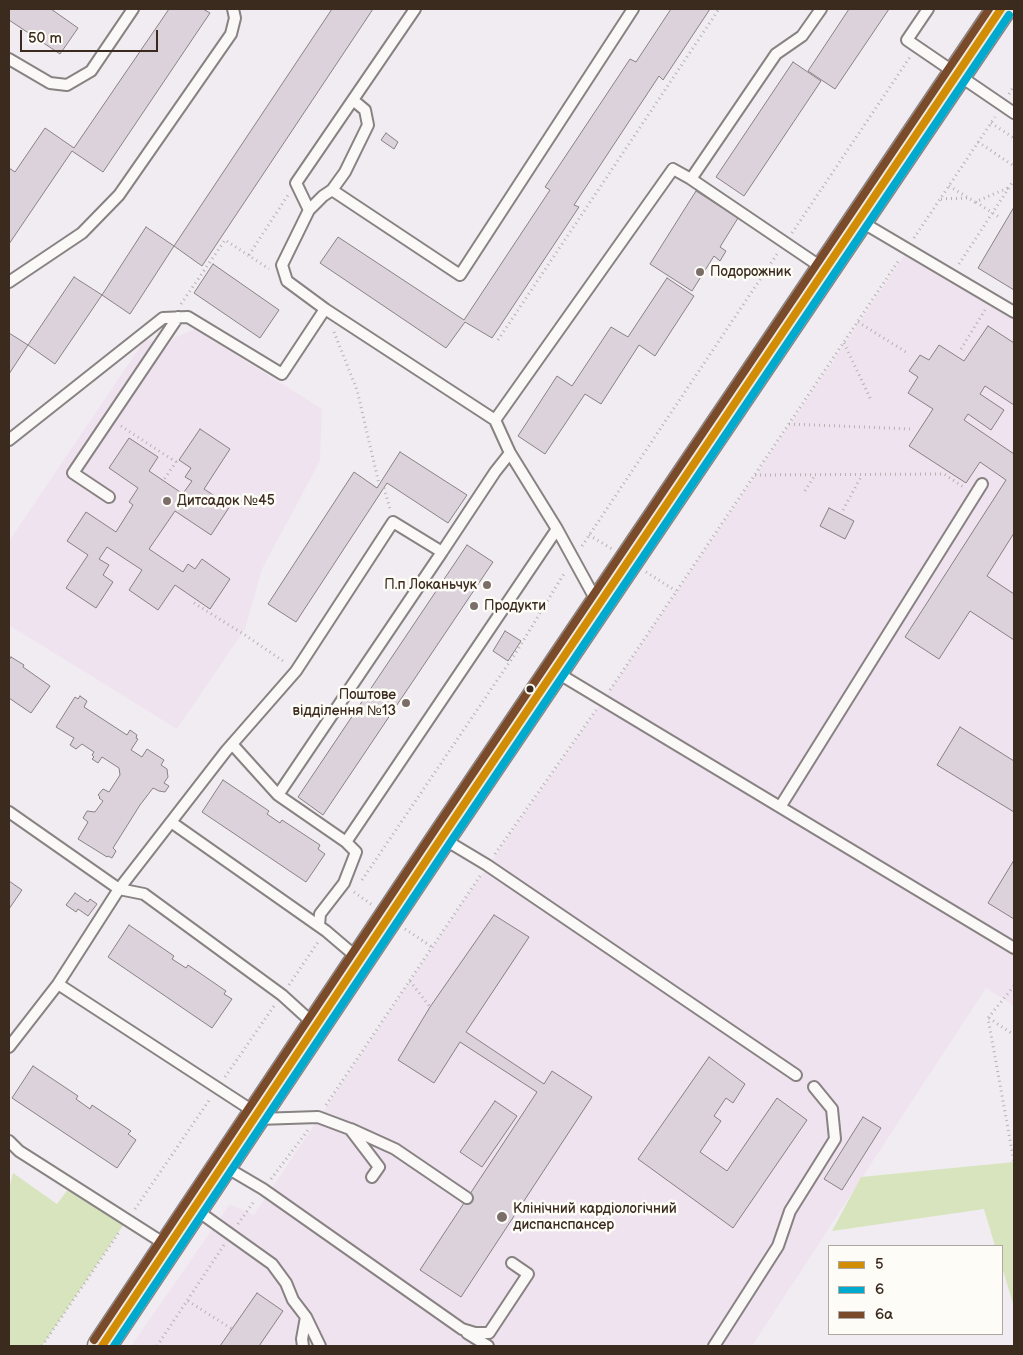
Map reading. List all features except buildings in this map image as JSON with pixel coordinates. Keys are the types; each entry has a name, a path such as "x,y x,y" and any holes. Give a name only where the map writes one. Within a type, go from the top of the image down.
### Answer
{"main road":[{"path":"102,1346 1000,9"}],"lane":[{"path":"9,59 50,83 67,85 91,71 133,9"},
{"path":"9,282 82,233 119,196 231,34 235,18 233,9"},
{"path":"310,210 296,183 415,9"},
{"path":"332,190 460,275 633,9"},
{"path":"691,179 776,54 802,36 820,9"},
{"path":"928,9 907,40 1014,113"},
{"path":"353,100 365,110 368,125 345,172 332,190 323,196 310,210 282,265 286,281 325,309 495,420 510,453 558,528 599,605"},
{"path":"495,420 673,169 826,269"},
{"path":"859,221 1014,312"},
{"path":"9,440 163,318 188,317 282,374 325,309"},
{"path":"109,497 73,472 178,317"},
{"path":"278,795 495,472 510,453"},
{"path":"780,807 982,484"},
{"path":"9,1047 58,984 119,889 232,744 296,671 393,522 442,552"},
{"path":"346,842 558,528"},
{"path":"555,671 1014,948"},
{"path":"232,744 278,795 346,842 356,852 344,883 320,914 322,928"},
{"path":"9,812 119,889 144,894 282,995 316,1025"},
{"path":"171,822 322,928 360,960"},
{"path":"442,838 487,865 796,1076"},
{"path":"58,984 218,1088 255,1116 318,1117 350,1129 395,1149 467,1198"},
{"path":"714,1346 778,1246 790,1210 835,1139 832,1109 814,1087"},
{"path":"350,1129 378,1167 372,1177"},
{"path":"9,1141 20,1151 169,1246"},
{"path":"223,1165 263,1189 488,1346"},
{"path":"194,1208 272,1264 286,1283 293,1300 306,1317 320,1346"},
{"path":"462,1329 475,1333 489,1333 528,1274 512,1263"},
{"path":"303,1346 302,1339 306,1317"}],"path":[{"path":"498,340 719,9"},
{"path":"349,899 517,650 573,558 917,46"},
{"path":"157,1346 231,1234 318,1117 487,865 603,701 991,124 1014,86"},
{"path":"991,124 1014,138"},
{"path":"978,142 1014,166"},
{"path":"952,275 1014,180"},
{"path":"248,255 296,183"},
{"path":"949,186 999,217"},
{"path":"975,202 1009,188"},
{"path":"940,199 969,198"},
{"path":"178,317 178,309 225,240 286,281"},
{"path":"960,349 992,299"},
{"path":"325,309 357,390 379,484"},
{"path":"858,322 906,352"},
{"path":"844,342 871,400"},
{"path":"110,418 176,462 163,480"},
{"path":"789,424 912,429"},
{"path":"754,475 944,474 975,495"},
{"path":"805,491 815,475"},
{"path":"843,510 862,475"},
{"path":"384,488 393,522"},
{"path":"194,603 251,638 296,671"},
{"path":"42,1346 282,995 322,928"},
{"path":"410,981 430,1007"},
{"path":"1014,986 988,1018 1014,1162"},
{"path":"988,1018 1014,1035"},
{"path":"188,1301 232,1329"}],"shaded area":[{"path":"906,253 1014,318 1014,1006 986,988 752,1346 131,1346 230,1204 254,1215 465,899 588,723"},
{"name":"Дитсадок №45","path":"194,329 322,409 320,461 262,569 245,629 177,729 9,625 9,541 144,341 151,340 166,349 174,338"}],"green space":[{"path":"1014,1162 1014,1307 1003,1270 1003,1245 995,1245 984,1209 832,1231 861,1177"},
{"path":"13,1173 57,1204 69,1188 124,1224 42,1346 9,1346 9,1189"}],"transit line":[{"name":"6а","path":"94,1340 434,831 989,9"},
{"name":"5","path":"102,1346 442,837 1001,9"},
{"name":"6","path":"114,1346 450,843 1009,15"}],"place":[{"name":"Подорожник","path":"700,272"},
{"name":"Дитсадок №45","path":"167,501"},
{"name":"П.п Локаньчук","path":"487,585"},
{"name":"Продукти","path":"474,606"},
{"name":"Поштове відділення №13","path":"406,703"},
{"name":"Клінічний кардіологічний диспанспансер","path":"502,1217"}]}
